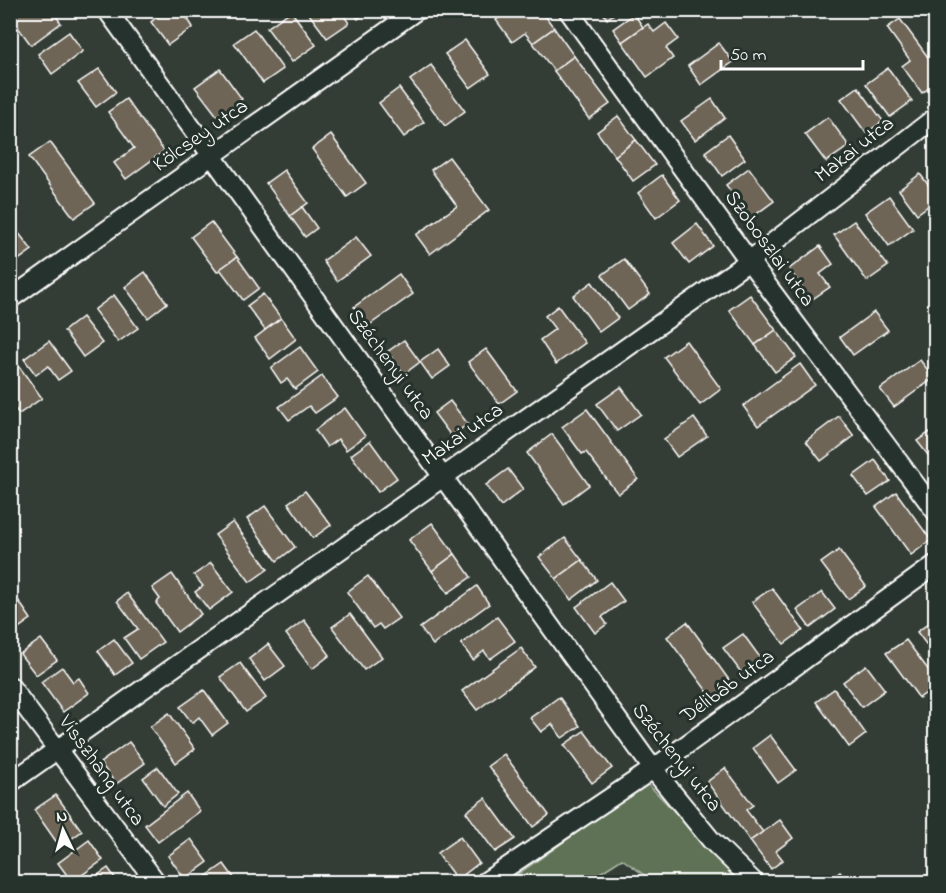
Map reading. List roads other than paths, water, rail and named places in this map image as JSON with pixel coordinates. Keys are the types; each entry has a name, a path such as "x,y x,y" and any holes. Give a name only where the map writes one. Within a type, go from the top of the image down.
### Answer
{"street":[{"name":"Széchenyi utca","path":"107,10 653,769 711,840 754,882"},
{"name":"Kölcsey utca","path":"10,298 417,10"},
{"name":"Szoboszlai utca","path":"568,10 749,261 936,512"},
{"name":"Makai utca","path":"10,783 749,261 936,117"},
{"name":"Délibáb utca","path":"485,882 653,769 936,564"},
{"name":"Visszhang utca","path":"10,686 156,882"}]}
